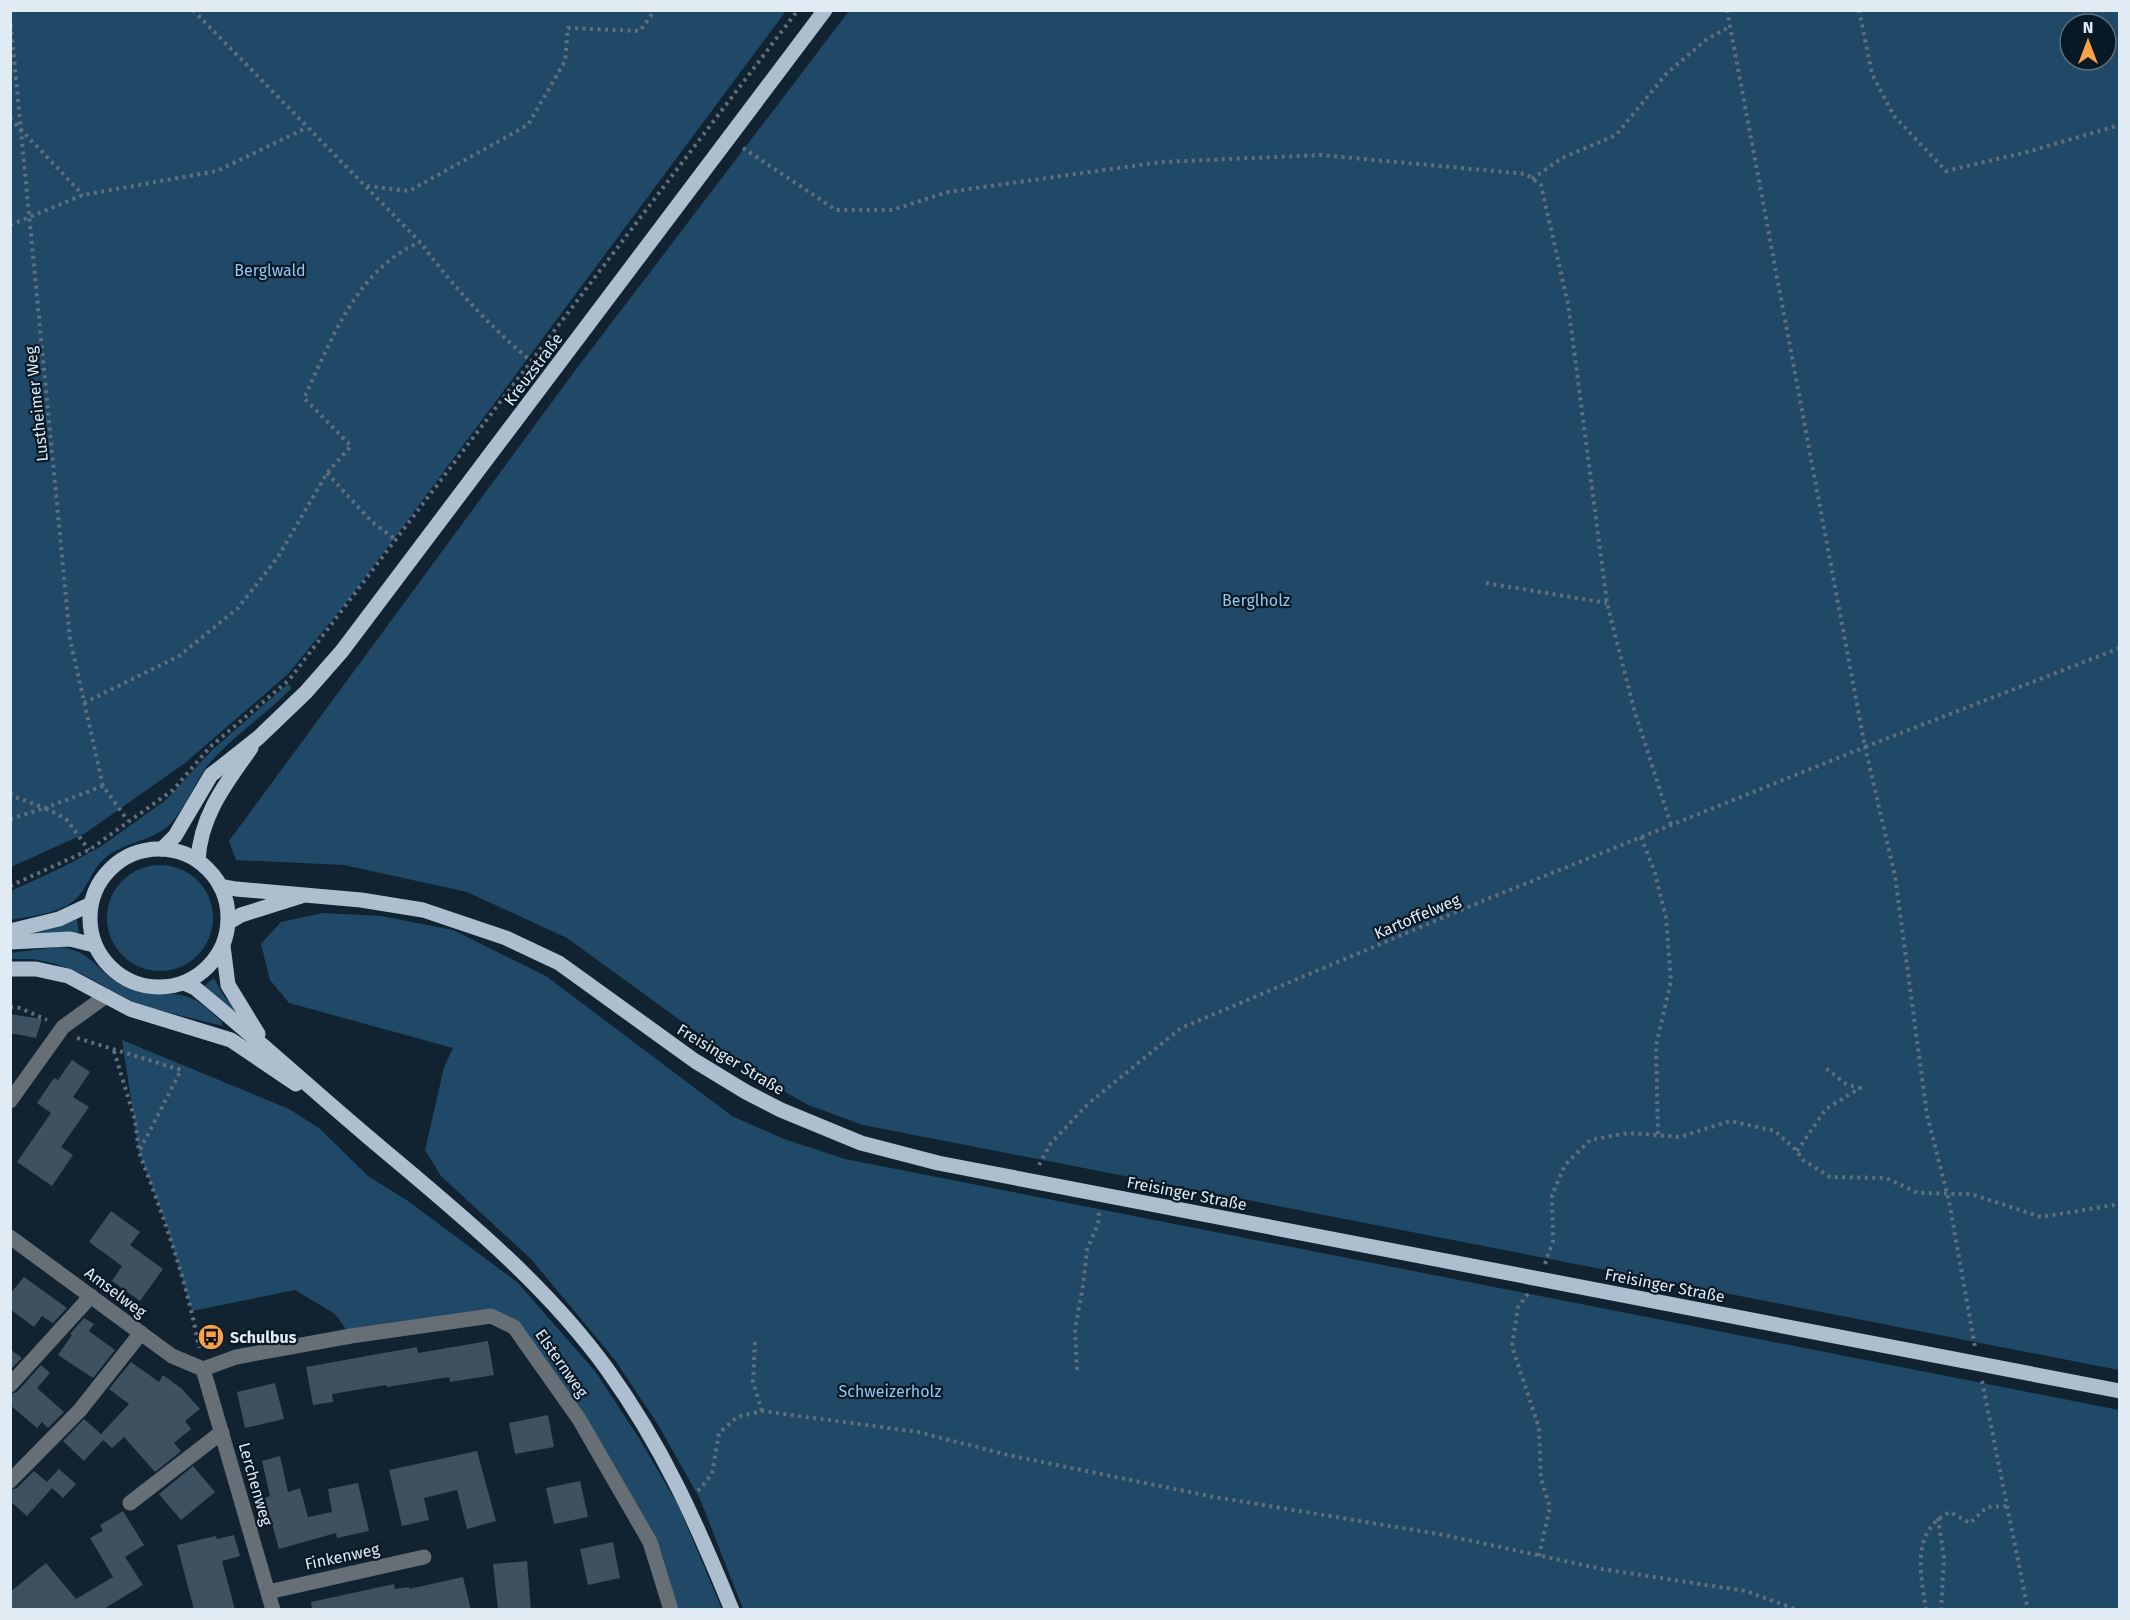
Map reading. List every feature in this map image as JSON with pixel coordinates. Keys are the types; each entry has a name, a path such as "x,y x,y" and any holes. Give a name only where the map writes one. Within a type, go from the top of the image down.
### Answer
{"main road":[{"name":"Kreuzstraße","path":"162,849 175,836 211,775 258,738 306,692 342,651 825,10"},
{"name":"Kreuzstraße","path":"198,861 199,844 216,798 258,738"},
{"path":"223,946 207,968 184,984 163,988 142,986 122,978 106,964 94,945 89,925 91,904 97,886 109,870 124,858 142,851 162,849 181,852 198,861 220,886 228,909 229,922 223,946 228,985 264,1045"},
{"name":"Freisinger Straße","path":"220,886 301,896 361,900 423,910 506,938 559,963 695,1061 781,1110 861,1143 938,1163 2120,1391"},
{"path":"229,922 241,915 301,896"},
{"path":"10,931 59,919 91,904"},
{"path":"10,942 70,939 94,945"},
{"path":"10,969 36,969 68,976 154,1018 231,1040 341,1114"},
{"path":"184,984 195,988 264,1045 341,1114 474,1225 524,1271 606,1367 648,1430 688,1503 732,1610"}],"street":[{"path":"10,1101 63,1027 82,1011 106,996"},
{"name":"Amselweg","path":"10,1236 172,1356 203,1369"},
{"path":"10,1385 91,1296"},
{"name":"Elsternweg","path":"203,1369 236,1357 351,1336 491,1316 514,1327 579,1419 650,1542 671,1610"},
{"path":"10,1481 80,1410 141,1333"},
{"name":"Lerchenweg","path":"203,1369 273,1610"},
{"path":"130,1503 222,1432"},
{"name":"Finkenweg","path":"268,1592 424,1557"}],"path":[{"path":"193,10 420,242 451,283 530,361 553,372"},
{"path":"366,186 409,191 528,125 565,61 568,28 640,31 655,10"},
{"path":"10,886 89,850 172,790 210,747 290,680 798,10"},
{"path":"1727,10 1865,747 1894,876 1927,1114 1947,1193 1978,1363 2028,1610"},
{"path":"1858,10 1872,74 1894,116 1946,171 2027,152 2120,125"},
{"name":"Lustheimer Weg","path":"10,17 70,639 103,786"},
{"path":"1532,179 1562,158 1616,135 1667,73 1707,39 1731,26"},
{"path":"10,118 83,195"},
{"path":"10,225 29,220 83,195 217,171 306,128"},
{"path":"729,138 836,210 892,210 948,192 1161,162 1321,155 1526,174 1541,185 1568,304 1607,603 1634,709 1671,825"},
{"path":"84,703 179,656 238,608 278,557 327,473 351,447 304,398 340,322 371,276 403,250 420,242"},
{"path":"327,473 371,520 396,540"},
{"path":"1486,583 1607,603"},
{"name":"Kartoffelweg","path":"1031,1181 1051,1143 1089,1103 1182,1028 1641,837 2120,648"},
{"path":"10,819 103,786 128,821"},
{"path":"10,793 66,819 89,850"},
{"path":"1641,837 1655,873 1666,918 1671,981 1656,1046 1658,1135"},
{"path":"10,1007 20,1008 63,1027 76,1038 181,1071 139,1152"},
{"path":"113,1050 135,1120 139,1152 180,1269 192,1311 203,1369"},
{"path":"1797,1151 1826,1109 1860,1088 1846,1084 1823,1066"},
{"path":"1539,1556 1550,1507 1541,1479 1539,1428 1512,1347 1518,1307 1540,1279 1553,1241 1552,1195 1565,1165 1590,1140 1628,1133 1680,1137 1730,1122 1775,1131 1797,1151 1803,1160 1830,1177 1886,1178 1918,1193 1971,1194 2041,1217 2120,1204"},
{"path":"1077,1370 1075,1329 1087,1250 1098,1224 1101,1194"},
{"path":"755,1342 753,1382 762,1411"},
{"path":"712,1474 718,1433 737,1417 762,1411 918,1432 1111,1477 1444,1535 1602,1569 1746,1591 1798,1610"},
{"path":"1926,1610 1919,1549 1938,1518 1950,1512 1970,1523 1987,1507 2008,1506"},
{"path":"1938,1518 1944,1558 1941,1610"}],"green space":[{"name":"Berglwald","path":"10,11 786,11 349,599 288,674 185,763 84,834 11,867"},
{"name":"Berglholz","path":"849,11 2119,11 2119,1370 863,1125 808,1105 757,1076 567,938 467,892 344,865 236,860 229,841 574,372"},
{"path":"288,684 292,688 208,765 179,813 168,826 153,836 111,853 94,871 81,893 67,905 49,912 11,920 11,891 100,847 166,800 212,750"},
{"path":"160,865 180,869 198,880 209,898 213,918 209,938 198,956 180,967 160,971 140,967 122,956 111,938 107,918 111,898 122,880 140,869"},
{"name":"Schweizerholz","path":"323,913 381,916 453,930 546,976 732,1116 784,1139 845,1159 2119,1410 2119,1609 743,1609 700,1499 657,1423 615,1360 531,1259 441,1176 425,1150 444,1067 453,1048 289,1003 270,980 261,944 281,922"},
{"path":"77,919 79,933 34,933 59,927"},
{"path":"58,947 78,952 114,980 133,990 150,994 183,995 191,998 207,1008 221,1021 223,1026 139,1005 80,973 56,964 33,959 11,959 10,953"},
{"path":"214,978 224,996 238,1012 235,1016 204,986"},
{"path":"122,1040 289,1109 319,1128 368,1176 408,1201 517,1282 595,1371 639,1438 678,1505 722,1609 671,1609 650,1542 514,1327 491,1316 351,1336 335,1314 295,1290 192,1311 167,1227 139,1152"}],"building":[{"path":"10,1014 42,1019 36,1038 10,1033"},
{"path":"72,1060 90,1072 73,1097 89,1107 61,1147 73,1155 52,1186 17,1162 51,1113 37,1103 54,1078 58,1080"},
{"path":"111,1211 140,1232 130,1245 163,1269 140,1301 112,1281 122,1266 89,1242"},
{"path":"24,1277 67,1308 53,1323 42,1316 34,1327 10,1309 10,1294"},
{"path":"84,1318 94,1324 89,1331 115,1350 93,1378 58,1355 72,1335 70,1334"},
{"path":"488,1341 494,1375 450,1382 449,1377 387,1387 386,1385 332,1394 333,1402 313,1405 306,1367 417,1347 418,1353"},
{"path":"10,1349 22,1358 10,1370"},
{"path":"131,1362 159,1382 163,1375 182,1389 200,1409 185,1421 191,1429 174,1443 181,1451 155,1472 124,1437 112,1448 103,1440 84,1461 63,1441 84,1419 101,1434 129,1404 109,1389"},
{"path":"41,1365 50,1373 37,1388 64,1412 48,1428 42,1422 37,1428 10,1405 10,1394 17,1392"},
{"path":"275,1383 284,1419 245,1428 237,1392"},
{"path":"548,1415 554,1447 515,1454 509,1423"},
{"path":"477,1451 496,1521 467,1529 457,1490 424,1498 429,1520 402,1526 389,1470"},
{"path":"280,1456 288,1492 300,1488 308,1517 332,1512 328,1489 358,1483 369,1531 337,1538 336,1533 279,1549 265,1498 270,1496 262,1461"},
{"path":"193,1466 215,1492 181,1520 159,1494"},
{"path":"59,1469 76,1484 63,1498 52,1488 27,1516 10,1501 10,1490 17,1488 34,1471 47,1482"},
{"path":"580,1481 588,1517 554,1524 546,1488"},
{"path":"123,1511 144,1545 125,1557 143,1585 102,1610 10,1610 10,1592 46,1563 76,1599 113,1577 90,1538 103,1531 100,1525"},
{"path":"234,1535 240,1556 222,1561 235,1610 194,1610 177,1545 216,1536 217,1539"},
{"path":"613,1542 620,1578 588,1585 580,1549"},
{"path":"527,1561 531,1610 498,1610 493,1564"},
{"path":"463,1577 471,1610 312,1610 311,1602 394,1584 395,1589 409,1587 409,1589"}],"place":[{"name":"Schulbus","path":"211,1337"}]}
